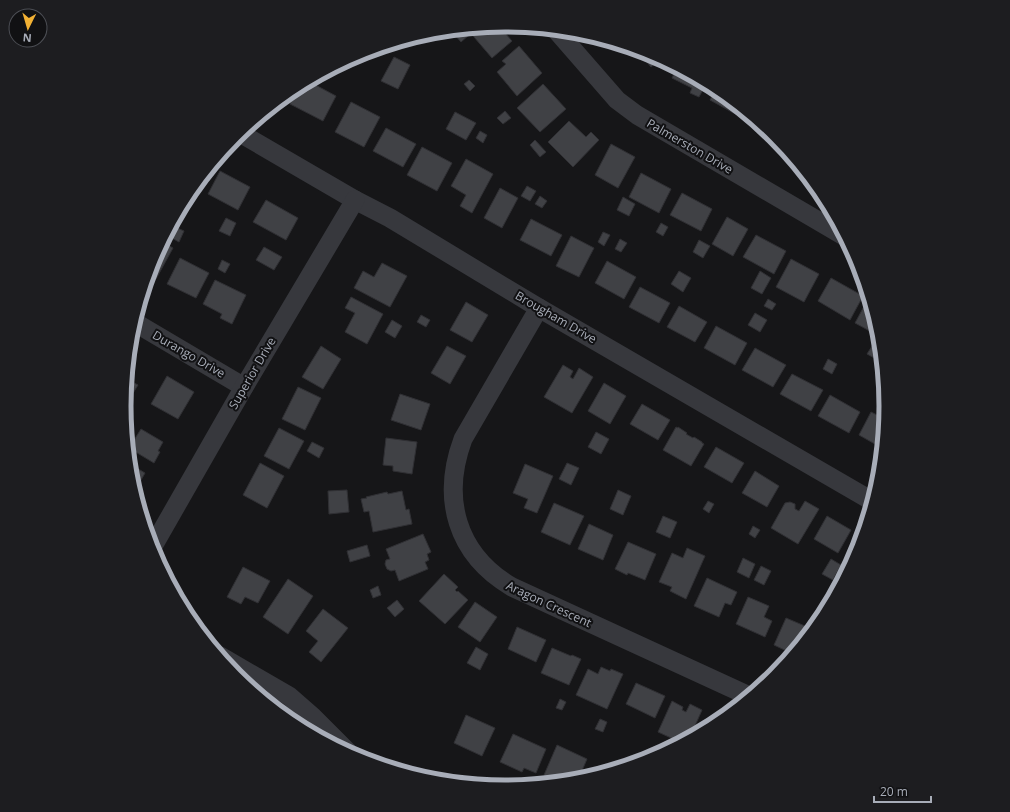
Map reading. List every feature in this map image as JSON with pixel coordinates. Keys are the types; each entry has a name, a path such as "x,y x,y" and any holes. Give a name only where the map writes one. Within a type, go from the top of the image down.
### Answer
{"street":[{"name":"Palmerston Drive","path":"561,36 617,100 627,108 835,231"},
{"name":"Brougham Drive","path":"246,137 403,226 867,499"},
{"name":"Superior Drive","path":"156,541 244,387 355,200"},
{"name":"Aragon Crescent","path":"540,308 463,438 459,449 454,471 454,497 458,522 466,542 486,569 502,582 744,694"},
{"name":"Durango Drive","path":"140,325 244,387"},
{"path":"237,666 289,696 333,738"}],"building":[{"path":"504,32 512,41 492,58 471,34"},
{"path":"455,35 469,35 461,42"},
{"path":"519,46 542,73 517,96 497,72 506,64 502,61"},
{"path":"394,57 410,65 398,89 381,81"},
{"path":"644,59 655,64 651,67"},
{"path":"674,73 703,89 699,97 690,93 692,88 672,78"},
{"path":"469,80 475,86 470,91 464,84"},
{"path":"314,84 336,96 323,121 290,104 293,98"},
{"path":"543,84 566,109 540,132 517,108"},
{"path":"713,95 740,115 739,116 710,100"},
{"path":"351,102 380,117 364,147 335,132"},
{"path":"505,111 511,118 503,124 497,118"},
{"path":"455,112 476,123 466,140 446,129"},
{"path":"569,121 586,137 591,132 599,140 573,167 548,142"},
{"path":"386,128 416,144 403,167 373,151"},
{"path":"480,131 487,135 483,143 476,138"},
{"path":"535,140 546,152 540,157 530,145"},
{"path":"611,144 635,157 618,188 595,175"},
{"path":"422,147 452,163 437,191 407,175"},
{"path":"466,159 493,174 472,213 460,206 466,195 451,186"},
{"path":"220,171 250,187 238,210 208,194"},
{"path":"641,173 671,189 659,213 629,197"},
{"path":"527,186 536,191 530,201 521,196"},
{"path":"500,188 518,198 502,228 484,218"},
{"path":"682,193 712,209 701,231 670,215"},
{"path":"540,196 547,201 542,208 535,204"},
{"path":"623,197 635,204 629,216 617,210"},
{"path":"266,200 298,218 286,240 253,222"},
{"path":"727,217 748,229 733,256 712,244"},
{"path":"226,218 236,223 230,236 219,231"},
{"path":"531,219 562,235 551,256 520,240"},
{"path":"661,223 668,227 663,236 656,232"},
{"path":"177,228 184,231 179,242 172,238"},
{"path":"603,232 610,235 604,246 598,242"},
{"path":"756,235 786,251 774,274 743,257"},
{"path":"571,236 594,248 579,277 556,266"},
{"path":"620,239 627,243 621,252 615,249"},
{"path":"699,240 710,246 703,258 693,252"},
{"path":"168,245 173,248 156,279 154,278 159,263"},
{"path":"264,247 282,257 274,270 256,260"},
{"path":"180,258 209,273 196,298 167,284"},
{"path":"791,259 819,274 804,302 776,287"},
{"path":"222,260 230,264 225,273 218,269"},
{"path":"607,261 636,277 624,299 595,283"},
{"path":"382,263 407,276 390,307 354,288 363,271 374,277"},
{"path":"679,271 691,278 683,292 671,284"},
{"path":"760,271 771,278 762,294 751,288"},
{"path":"831,278 862,295 862,297 850,320 818,301"},
{"path":"215,280 246,295 232,324 220,318 222,314 203,304"},
{"path":"640,287 670,303 659,323 629,307"},
{"path":"351,297 383,314 367,344 345,332 355,313 345,308"},
{"path":"768,299 776,304 772,310 764,306"},
{"path":"466,302 488,315 472,342 450,330"},
{"path":"865,305 872,332 855,323"},
{"path":"679,306 707,322 695,342 667,327"},
{"path":"755,313 767,320 760,332 748,325"},
{"path":"421,315 430,320 426,327 417,322"},
{"path":"392,320 402,326 395,338 385,332"},
{"path":"716,326 747,343 735,365 704,348"},
{"path":"874,343 876,359 867,354"},
{"path":"321,346 341,359 323,389 302,377"},
{"path":"447,346 466,356 450,384 431,373"},
{"path":"755,348 786,365 773,387 742,370"},
{"path":"828,359 837,364 832,374 823,369"},
{"path":"563,365 573,371 570,377 573,379 579,368 593,377 572,413 544,397"},
{"path":"792,374 823,390 811,411 780,394"},
{"path":"167,376 194,392 178,419 151,404"},
{"path":"132,382 138,385 131,396"},
{"path":"604,383 626,396 610,424 588,411"},
{"path":"298,387 321,398 305,430 282,419"},
{"path":"400,394 430,404 421,430 391,420"},
{"path":"830,395 860,412 849,433 818,416"},
{"path":"642,404 670,420 658,440 630,424"},
{"path":"871,412 879,416 877,445 859,435"},
{"path":"676,427 704,444 691,466 663,450"},
{"path":"279,428 304,441 289,469 264,456"},
{"path":"141,429 163,442 154,463 134,451 133,442"},
{"path":"596,432 609,439 601,454 588,447"},
{"path":"386,438 417,442 412,474 393,471 393,466 383,465"},
{"path":"312,442 324,448 319,458 307,451"},
{"path":"716,447 744,463 732,483 704,467"},
{"path":"260,463 284,476 267,508 243,495"},
{"path":"567,463 579,468 571,485 559,479"},
{"path":"525,464 553,476 537,513 524,508 528,499 513,493"},
{"path":"136,468 145,473 139,483"},
{"path":"755,471 779,486 767,507 742,493"},
{"path":"347,490 349,512 329,514 328,491"},
{"path":"618,490 631,496 623,515 610,509"},
{"path":"402,491 406,510 409,509 412,524 373,532 369,511 364,512 361,499 387,492 388,494"},
{"path":"708,501 714,504 709,513 703,509"},
{"path":"805,501 819,509 798,544 771,528 785,503 790,502 795,504 795,509 799,511"},
{"path":"554,503 584,516 570,545 541,532"},
{"path":"663,516 677,522 670,538 656,532"},
{"path":"827,516 851,530 838,553 814,539"},
{"path":"589,524 613,535 603,560 578,549"},
{"path":"753,526 760,530 755,538 749,534"},
{"path":"423,534 431,552 427,554 429,560 425,562 428,569 399,581 395,570 391,571 387,569 385,564 386,560 390,559 386,549"},
{"path":"628,542 656,554 645,580 628,573 627,575 615,569"},
{"path":"367,545 370,556 350,562 347,551"},
{"path":"687,548 705,556 686,599 670,591 672,587 659,582 672,553 683,558"},
{"path":"743,558 755,564 749,578 737,572"},
{"path":"831,559 841,565 833,580 822,574"},
{"path":"761,566 771,571 764,585 754,580"},
{"path":"243,567 270,581 258,603 245,597 241,604 227,597"},
{"path":"444,574 458,587 455,590 468,600 445,624 419,601"},
{"path":"707,578 737,592 731,605 725,603 719,617 694,606"},
{"path":"288,579 313,596 288,634 263,617"},
{"path":"378,586 381,595 373,598 370,590"},
{"path":"748,597 769,606 764,617 772,621 765,637 736,624"},
{"path":"397,600 404,609 395,617 387,608"},
{"path":"475,602 497,617 480,642 458,627"},
{"path":"323,609 348,628 321,662 309,652 318,641 306,631"},
{"path":"786,618 807,627 787,651 774,645"},
{"path":"517,627 546,640 536,662 508,649"},
{"path":"476,647 488,654 480,670 467,663"},
{"path":"552,648 581,659 569,685 541,673"},
{"path":"601,667 623,674 607,709 576,695 588,669 598,674"},
{"path":"636,683 665,696 655,718 626,704"},
{"path":"560,699 566,702 562,710 556,708"},
{"path":"672,701 683,707 682,710 686,712 690,704 702,710 692,730 674,739 658,732"},
{"path":"466,715 495,728 482,756 454,743"},
{"path":"600,719 607,722 603,732 595,729"},
{"path":"513,734 546,749 536,773 524,768 522,772 500,762"},
{"path":"557,745 587,759 581,772 549,777 544,775"}]}
